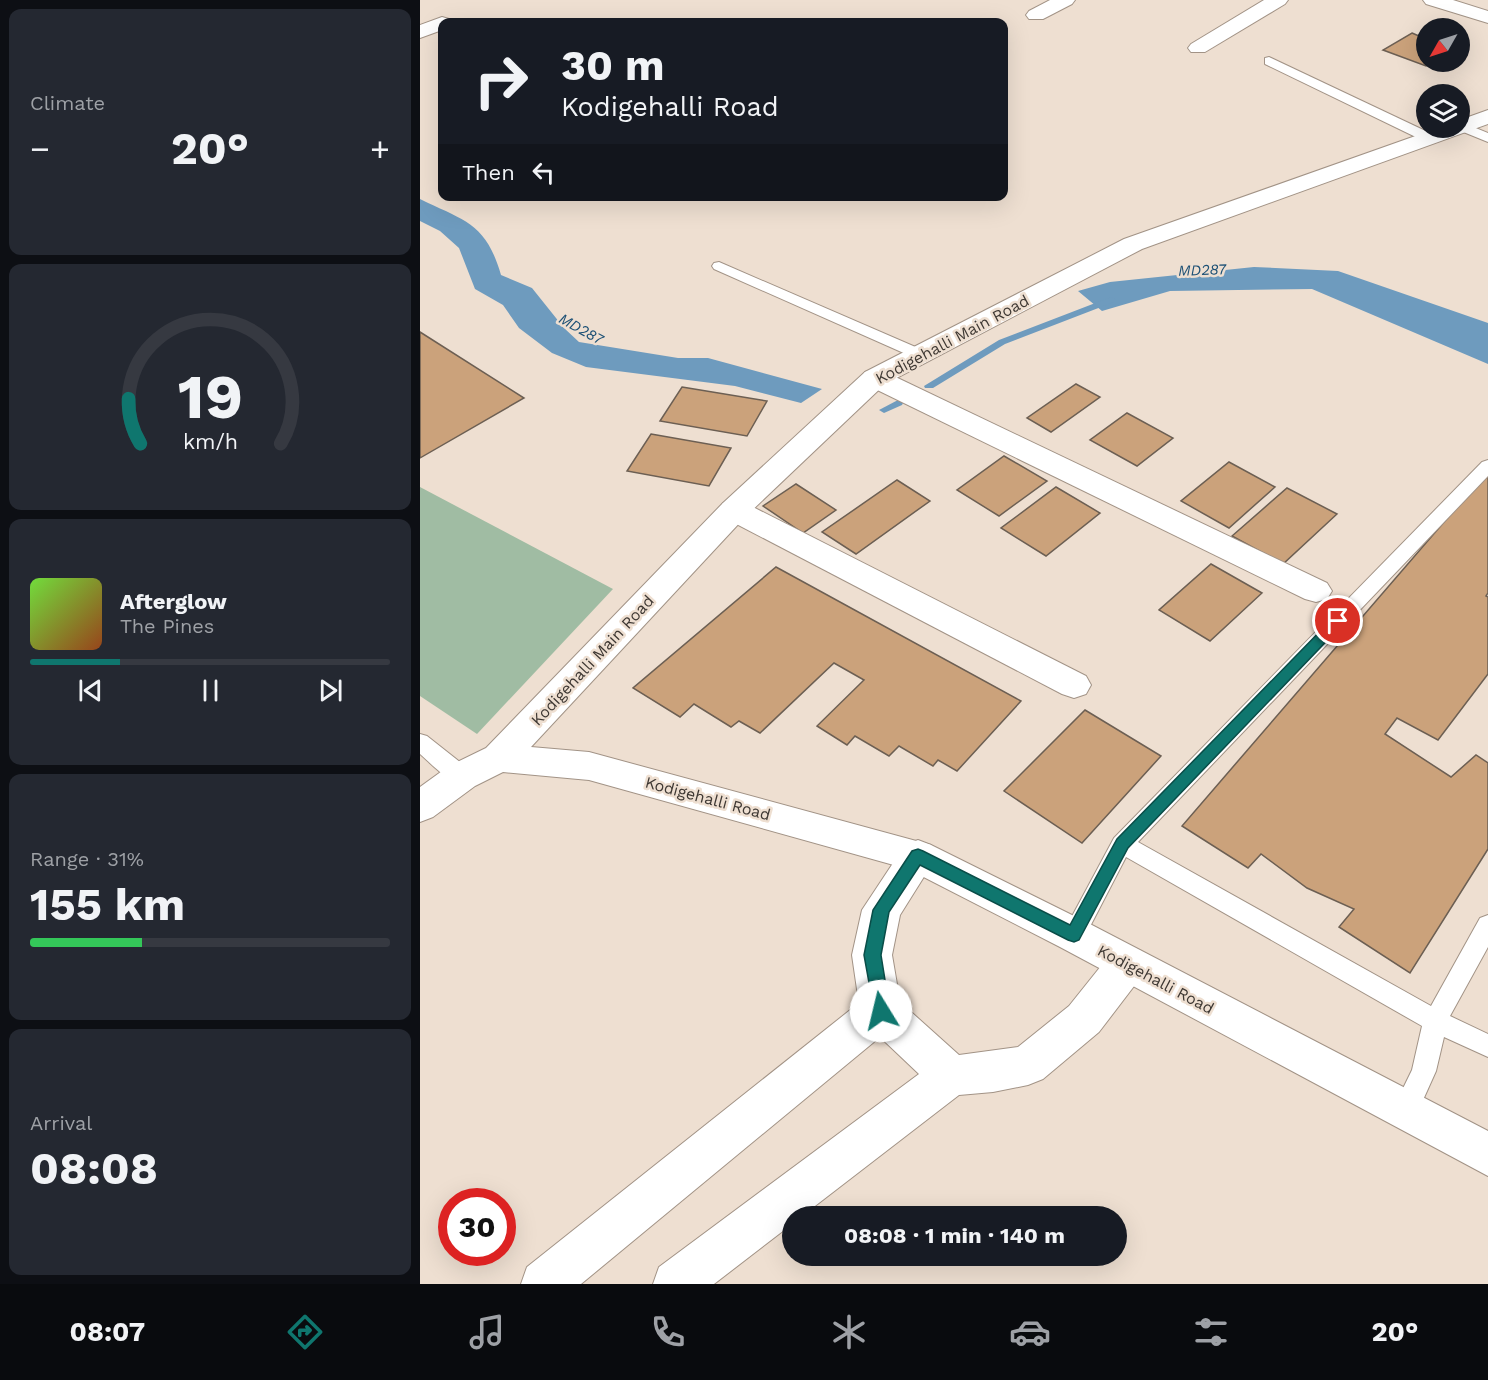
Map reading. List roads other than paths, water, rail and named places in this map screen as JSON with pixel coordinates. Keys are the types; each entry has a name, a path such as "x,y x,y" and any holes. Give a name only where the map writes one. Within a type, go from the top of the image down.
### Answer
{"street":[{"path":"1036,15 1065,0"},
{"path":"1198,48 1278,0"},
{"path":"1433,0 1488,17"},
{"name":"Kodigehalli Main Road","path":"1470,123 1488,116"},
{"name":"Kodigehalli Main Road","path":"499,758 734,510 875,378 1133,244 1429,138"},
{"path":"875,378 1316,591"},
{"path":"734,510 1074,685"},
{"path":"420,807 462,776 499,758"},
{"name":"Kodigehalli Road","path":"499,758 589,766 918,856 1074,935 1488,1154"},
{"path":"918,856 881,910 872,955 881,1011 951,1076"},
{"path":"676,1284 951,1076 993,1072 1028,1065 1084,1019 1127,964"},
{"path":"544,1284 881,1011"}],"lane":[{"path":"1269,61 1416,132"},
{"path":"1470,131 1488,138"},
{"path":"719,266 921,355"},
{"path":"1074,935 1122,844 1488,466"},
{"path":"420,742 462,776"},
{"path":"1122,844 1435,1022 1488,1046"},
{"path":"1405,1111 1424,1071 1435,1022 1488,925"}],"water":[{"path":"420,199 461,219 481,234 495,258 501,275 532,288 564,328 579,342 678,358 708,358 822,389 801,403 735,386 586,367 552,353 519,328 503,305 475,289 459,248 440,231 420,221"},
{"path":"1254,267 1338,271 1488,323 1488,364 1312,289 1170,291 1102,311 1078,291 1110,282"}],"waterway":[{"name":"MD287","path":"929,386 1002,342 1111,300"},
{"path":"884,410 898,403"}]}
